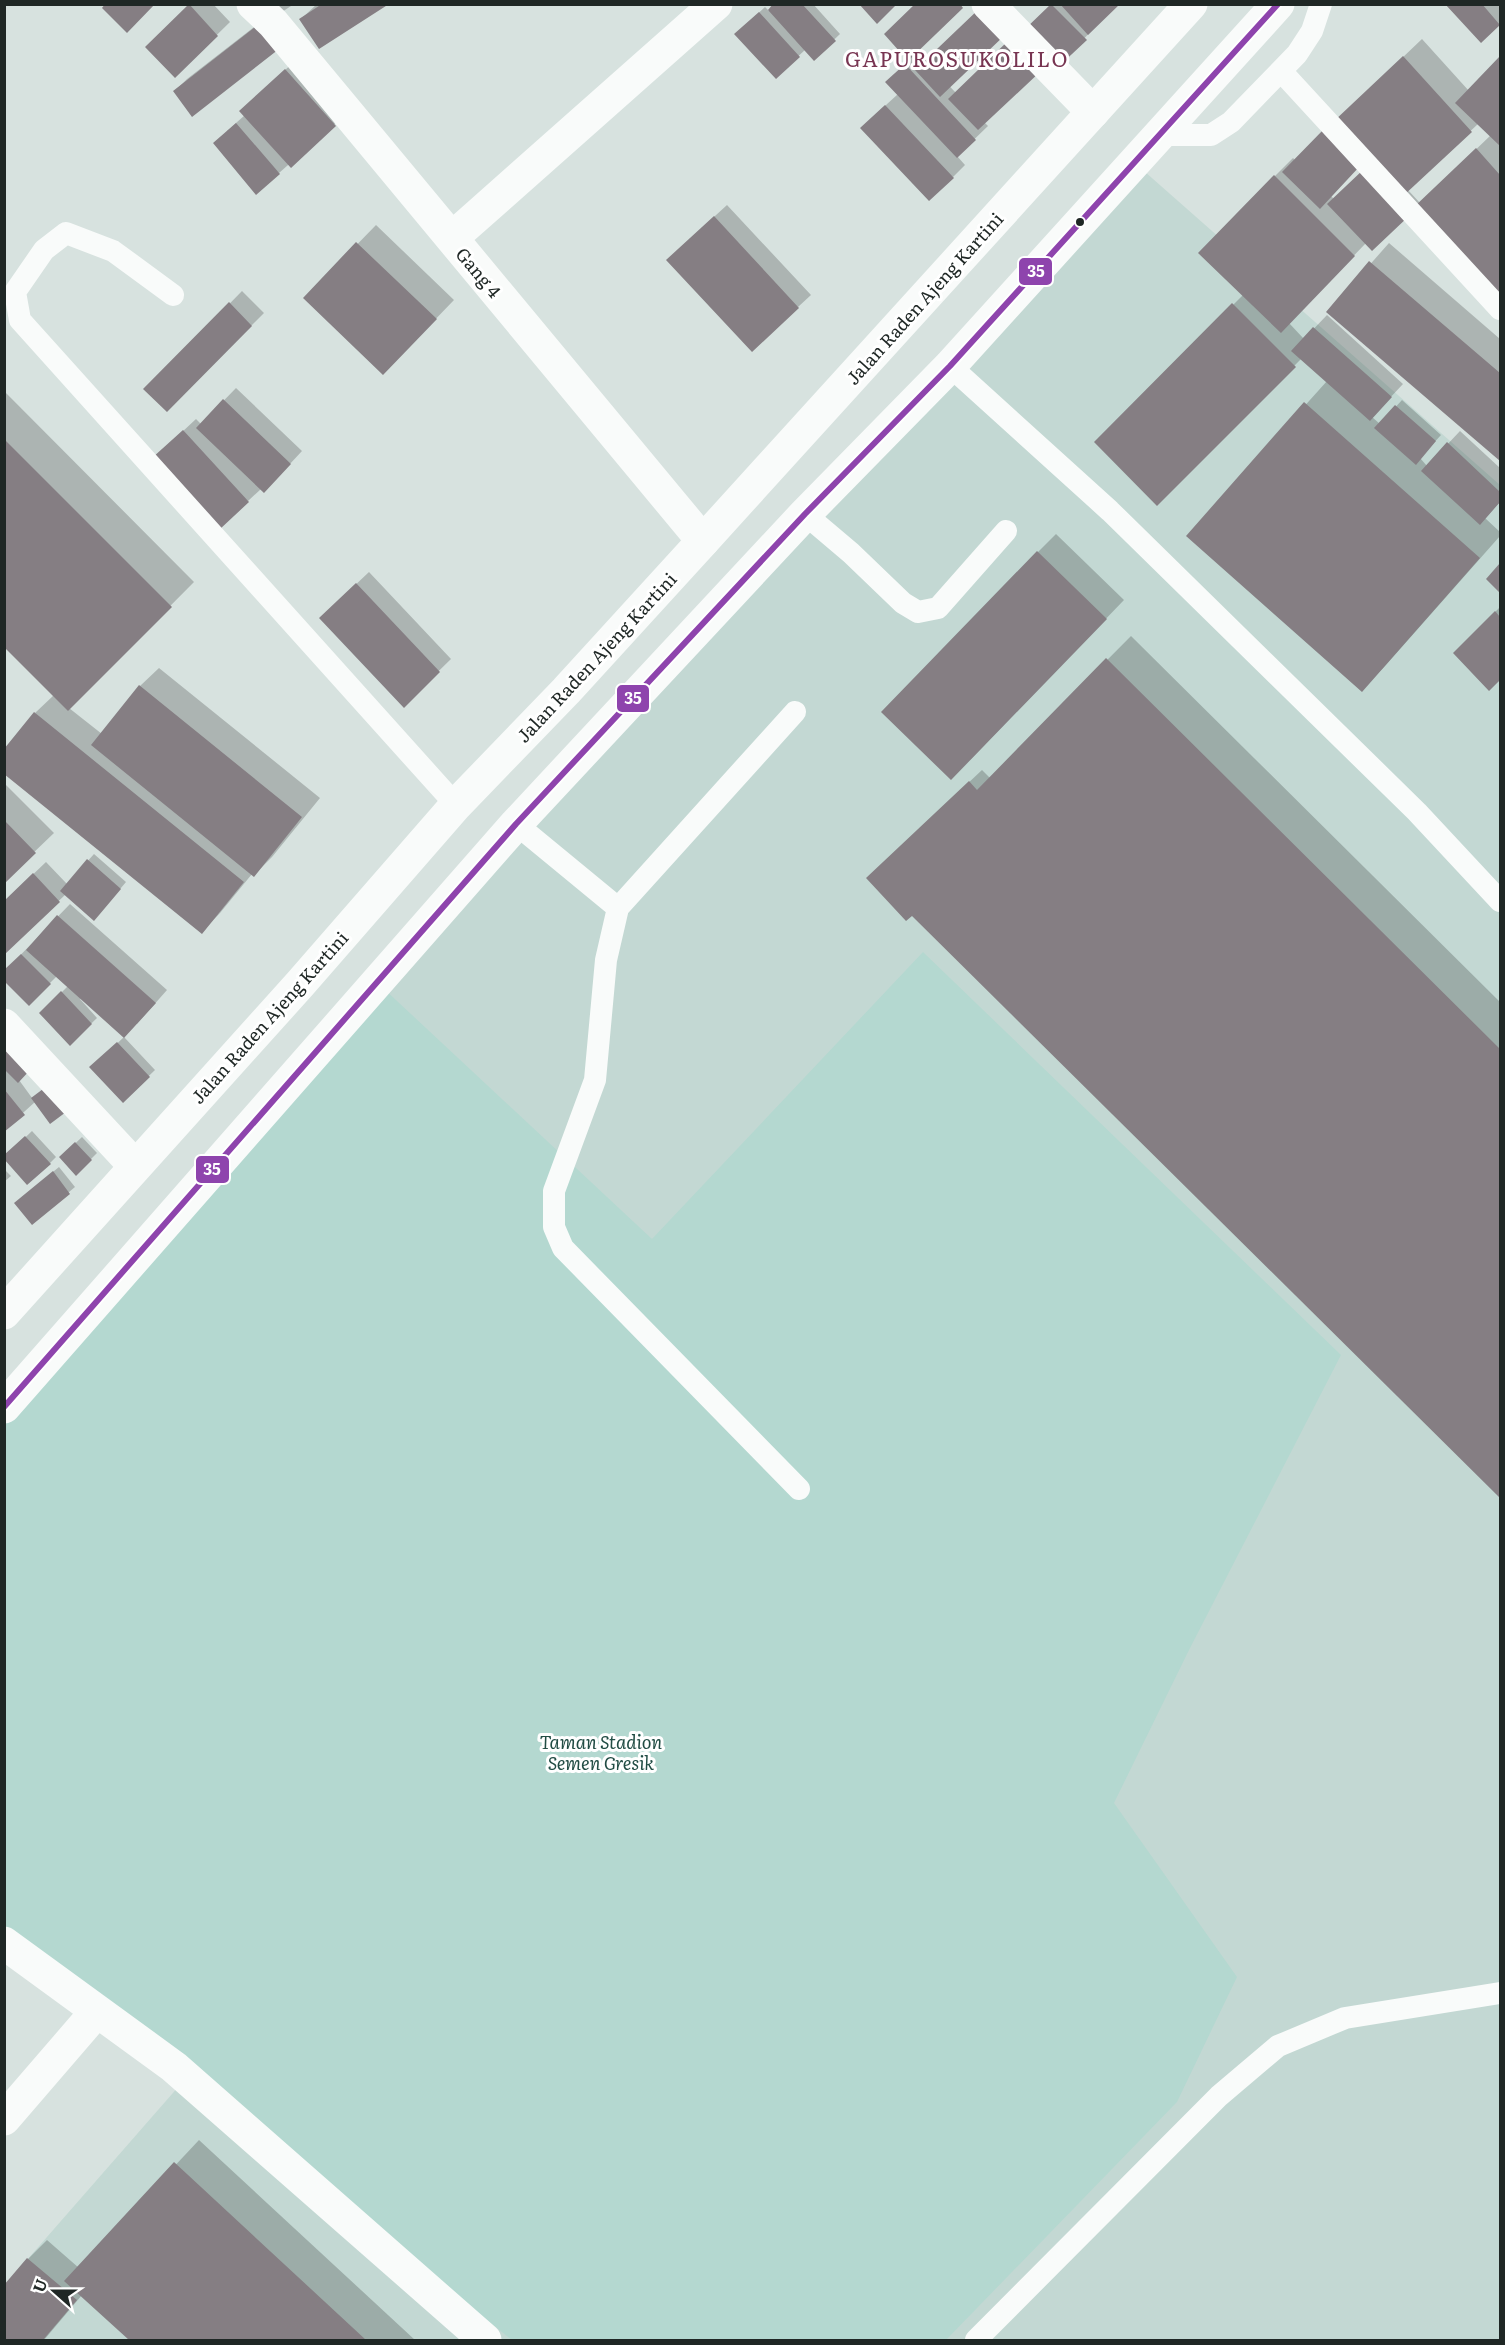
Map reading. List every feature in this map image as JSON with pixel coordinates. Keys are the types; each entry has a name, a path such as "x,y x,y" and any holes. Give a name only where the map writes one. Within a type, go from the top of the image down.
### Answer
{"main road":[{"name":"Gang 4","path":"253,4 280,32 703,541"},
{"path":"452,238 716,4"},
{"path":"988,4 1093,112"},
{"name":"Jalan Raden Ajeng Kartini","path":"7,1304 300,984 456,805 566,691 1191,4"},
{"path":"4,1407 516,824 805,514 950,366 1278,4"},
{"path":"4,1025 135,1166"},
{"path":"4,1942 174,2067 485,2340"},
{"path":"4,2119 97,2011"}],"lane":[{"path":"1160,135 1212,135 1231,122 1297,54 1312,31 1321,4"},
{"path":"1281,71 1500,309"},
{"path":"173,295 113,251 66,233 44,250 15,292 20,320 456,805"},
{"path":"950,366 1110,511 1417,812 1500,902"},
{"path":"805,514 851,553 903,603 918,612 938,608 1006,531"},
{"path":"795,712 618,908 606,960 595,1080 554,1191 554,1227 563,1248 799,1489"},
{"path":"516,824 618,908"},
{"path":"976,2340 1219,2096 1278,2046 1345,2018 1500,1993"}],"shaded area":[{"path":"1144,171 1500,485 1500,2340 5,2340 5,2285 186,2078 382,987"}],"green space":[{"name":"Taman Stadion Semen Gresik","path":"923,952 1341,1355 1189,1650 1114,1803 1237,1977 1177,2102 946,2340 512,2340 5,1932 5,1409 382,987 652,1239"}],"building":[{"path":"105,4 155,4 127,33 102,8"},
{"path":"189,4 218,36 175,78 145,47"},
{"path":"322,4 389,4 319,49 299,19"},
{"path":"773,4 802,4 836,41 814,61 768,10"},
{"path":"859,4 897,4 877,24"},
{"path":"915,4 960,4 963,8 908,61 884,34"},
{"path":"1051,4 1087,40 1057,68 1023,31"},
{"path":"1060,4 1120,4 1088,35"},
{"path":"1445,4 1482,4 1500,25 1481,43"},
{"path":"981,7 1006,34 940,97 915,70"},
{"path":"759,12 800,57 776,79 734,34"},
{"path":"259,24 279,49 192,117 173,91"},
{"path":"1011,38 1041,71 978,130 948,99"},
{"path":"1403,56 1472,132 1402,197 1333,122"},
{"path":"1500,56 1500,146 1455,103"},
{"path":"905,64 976,140 957,158 885,82"},
{"path":"285,69 336,126 291,168 239,111"},
{"path":"885,105 954,178 929,201 860,128"},
{"path":"236,123 280,174 256,195 213,143"},
{"path":"1323,130 1360,166 1320,209 1282,172"},
{"path":"1476,148 1500,175 1500,299 1414,207"},
{"path":"1364,169 1409,216 1372,251 1327,204"},
{"path":"1274,175 1355,256 1281,333 1198,253"},
{"path":"714,216 799,308 752,352 666,260"},
{"path":"356,242 437,319 383,375 303,298"},
{"path":"1369,261 1500,373 1500,461 1326,312"},
{"path":"229,302 252,326 167,412 143,389"},
{"path":"1232,303 1296,367 1157,506 1094,442"},
{"path":"1313,327 1392,397 1370,421 1291,351"},
{"path":"223,399 291,464 264,493 196,428"},
{"path":"1304,402 1480,558 1362,692 1186,536"},
{"path":"1395,405 1436,441 1416,465 1374,428"},
{"path":"183,430 249,502 219,530 152,458"},
{"path":"4,439 172,607 68,711 4,647"},
{"path":"1447,442 1500,492 1500,502 1480,525 1421,471"},
{"path":"1037,551 1107,619 951,780 881,712"},
{"path":"1500,563 1500,593 1486,579"},
{"path":"356,583 440,672 404,708 319,618"},
{"path":"1495,611 1500,617 1500,680 1489,691 1453,653"},
{"path":"1106,658 1500,1049 1500,1498 912,916 906,921 866,878 969,781 977,790"},
{"path":"139,685 302,817 254,877 91,745"},
{"path":"34,712 244,882 202,934 4,774 4,749"},
{"path":"4,820 36,853 4,884"},
{"path":"87,859 121,889 94,921 60,891"},
{"path":"33,873 60,902 4,955 4,901"},
{"path":"57,915 156,1003 124,1038 26,950"},
{"path":"21,954 51,984 29,1006 4,981 4,970"},
{"path":"61,991 92,1024 70,1046 39,1013"},
{"path":"4,1042 31,1069 18,1083 4,1069"},
{"path":"117,1042 150,1077 123,1103 89,1067"},
{"path":"51,1083 70,1109 50,1124 31,1098"},
{"path":"4,1089 25,1115 4,1132"},
{"path":"25,1136 51,1164 27,1185 4,1159 4,1155"},
{"path":"75,1142 92,1160 76,1176 59,1157"},
{"path":"53,1171 70,1194 32,1225 14,1203"},
{"path":"174,2162 366,2340 129,2340 64,2281"},
{"path":"27,2258 77,2300 43,2340 4,2340 4,2285"}],"transit line":[{"name":"35","path":"4,1407 516,824 805,514 950,366 1278,4"}],"district":[{"name":"GAPUROSUKOLILO","path":"957,57"}]}
